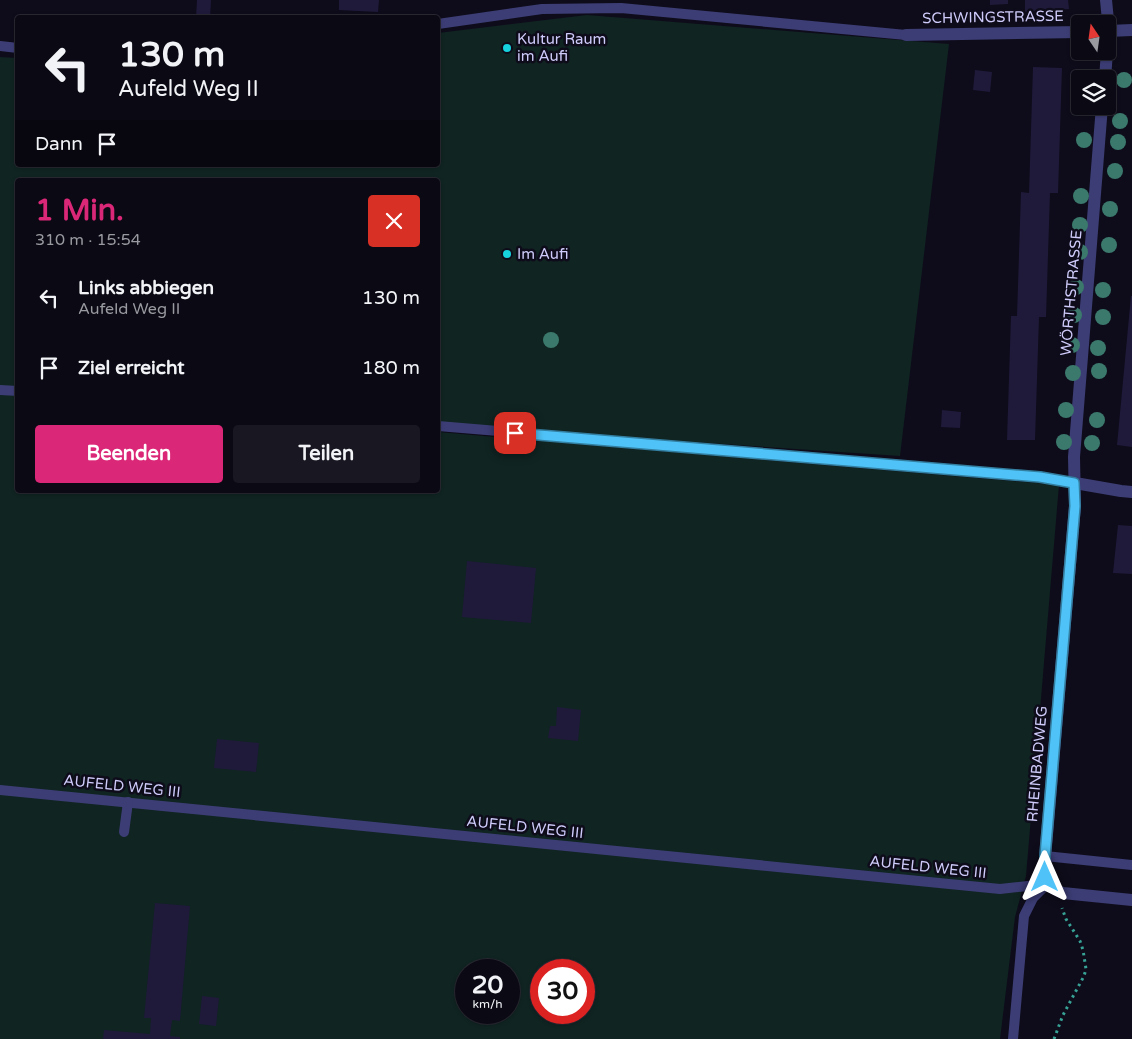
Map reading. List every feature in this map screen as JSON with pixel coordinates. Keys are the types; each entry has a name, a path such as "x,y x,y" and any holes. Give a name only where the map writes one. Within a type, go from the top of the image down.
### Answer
{"street":[{"path":"1106,0 1107,15"},
{"path":"1116,33 1132,30"},
{"name":"SCHWINGSTRASSE","path":"906,35 1071,32"},
{"name":"WÖRTHSTRASSE","path":"1074,483 1074,457 1101,115"},
{"path":"1074,483 1132,492"},
{"name":"RHEINBADWEG","path":"1047,884 1044,870 1075,506 1074,483"},
{"path":"1047,884 1054,890 1063,893 1132,900"}],"lane":[{"path":"440,24 542,9 621,8 906,35"},
{"path":"0,46 15,48"},
{"path":"0,390 15,391"},
{"path":"440,426 1040,477 1074,483"},
{"name":"AUFELD WEG III","path":"0,790 1000,889 1047,884"},
{"path":"124,832 128,802"},
{"path":"1045,856 1132,865"},
{"path":"1013,1039 1024,916 1033,898 1047,884"}],"path":[{"path":"1054,1039 1063,1015 1086,969 1080,941 1066,919 1061,905 1063,893"}],"green space":[{"path":"587,15 949,44 900,456 440,425 440,178 15,178 15,493 440,493 440,432 1059,485 1026,876 1015,917 1000,1039 0,1039 0,57 15,58 15,167 440,167 440,33"}],"building":[{"path":"197,0 211,0 210,15 196,15"},
{"path":"339,0 379,0 378,12 339,10"},
{"path":"990,0 1008,0 1008,4 990,5"},
{"path":"1025,0 1068,0 1069,9 1025,12"},
{"path":"1033,67 1062,68 1058,193 1050,193 1046,317 1039,317 1035,440 1007,440 1011,316 1017,316 1021,192 1029,193"},
{"path":"975,70 992,72 990,92 973,90"},
{"path":"1132,296 1132,447 1117,445"},
{"path":"942,410 961,412 960,428 941,427"},
{"path":"1118,525 1132,526 1132,574 1113,573"},
{"path":"467,561 536,568 531,623 462,617"},
{"path":"557,707 581,710 578,741 548,738 550,726 556,726"},
{"path":"217,739 259,743 256,772 214,768"},
{"path":"155,903 190,906 180,1021 172,1020 170,1036 180,1037 180,1039 103,1039 104,1030 150,1034 151,1018 144,1018"},
{"path":"202,996 219,998 216,1026 199,1024"}],"place":[{"name":"Kultur Raum im Aufi","path":"507,48"},
{"name":"Im Aufi","path":"507,254"}],"route":[{"path":"515,433 1040,477 1074,483 1075,506 1045,856 1045,877"}]}
